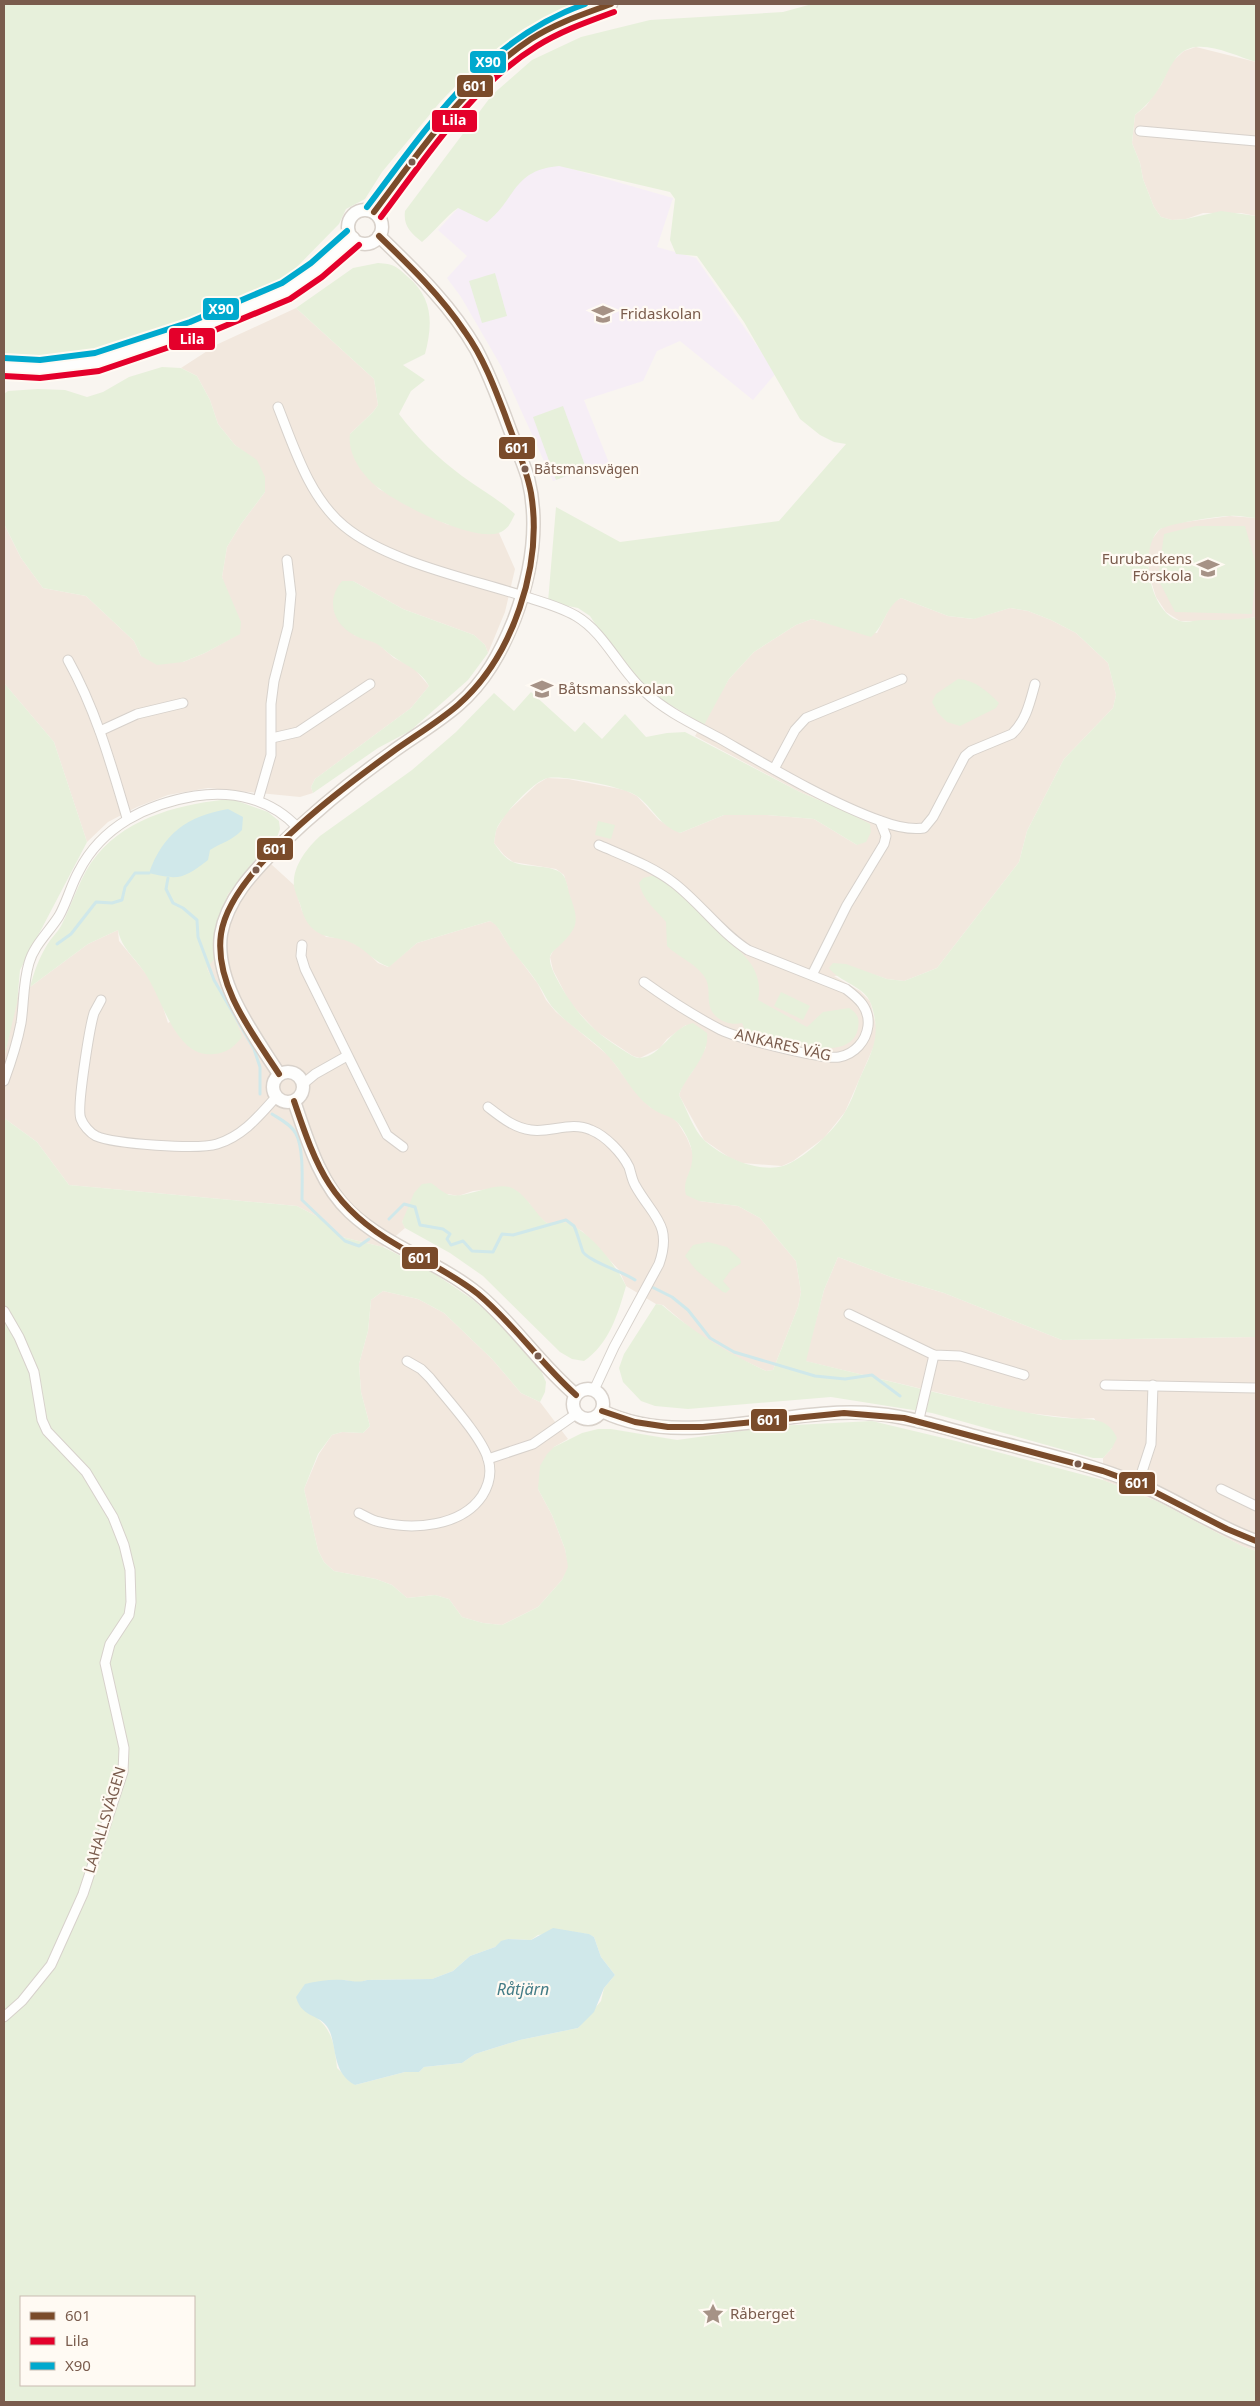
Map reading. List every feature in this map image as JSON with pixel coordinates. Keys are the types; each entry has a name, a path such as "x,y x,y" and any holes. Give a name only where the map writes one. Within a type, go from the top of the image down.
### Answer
{"street":[{"path":"374,212 394,183 454,108 497,63 544,30 586,10 611,4"},
{"path":"1140,131 1256,141"},
{"path":"361,210 374,212 382,225 379,236 366,243 359,242 353,238 348,226 351,217 361,210"},
{"path":"279,1074 228,990 220,960 221,936 226,917 236,895 256,870 298,828 353,782 460,703 486,674 496,659 523,596 532,550 532,504 525,469 485,366 454,316 432,288 379,236"},
{"path":"4,367 40,369 97,362 193,330 286,291 316,270 353,238"},
{"path":"278,406 310,481 329,511 343,525 364,540 386,552 565,611 584,622 606,646 630,678 656,701 774,769 880,821 902,828 924,828 938,809 965,756 971,751 1012,734 1016,729 1029,705 1035,684"},
{"path":"258,800 272,755 271,704 274,681 289,619 291,594 288,560"},
{"path":"68,660 85,692 100,730 127,818"},
{"path":"774,769 795,730 806,718 902,679"},
{"path":"272,738 298,732 370,684"},
{"path":"100,730 137,714 183,702"},
{"path":"4,1081 16,1047 27,970 33,953 59,915 89,853 97,843 127,818 181,798 211,794 258,800 282,812 298,828"},
{"path":"812,974 846,905 884,844 886,836 880,821"},
{"name":"ANKARES VÄG","path":"598,845 649,867 673,882 736,942 748,950 846,989 858,998 865,1008 868,1018 865,1036 860,1045 848,1054 839,1057 820,1056 723,1031 679,1007 644,982"},
{"path":"302,945 300,956 305,969 347,1056 387,1134 403,1147"},
{"path":"102,1000 94,1015 79,1102 80,1118 95,1135 110,1140 191,1147 217,1144 245,1130 276,1097"},
{"path":"302,1084 315,1074 347,1056"},
{"path":"279,1074 294,1074 302,1084 301,1094 294,1101 285,1103 276,1097 272,1086 279,1074"},
{"path":"294,1101 322,1173 348,1211 363,1223 454,1276 478,1294 576,1395"},
{"path":"488,1107 513,1125 531,1130 571,1126 582,1127 600,1135 624,1160 634,1185 655,1212 660,1224 664,1252 614,1347 594,1390"},
{"name":"LAHALLSVÄGEN","path":"4,1311 31,1364 42,1420 47,1431 86,1472 113,1517 124,1545 130,1570 131,1602 129,1615 110,1644 105,1663 124,1748 123,1772 83,1894 51,1965 22,2001 4,2017"},
{"path":"849,1314 934,1355 960,1356 1024,1375"},
{"path":"918,1423 934,1355"},
{"path":"359,1513 378,1522 415,1526 427,1525 456,1517 469,1510 486,1490 490,1473 488,1459 462,1417 430,1378 421,1369 407,1361"},
{"path":"1105,1385 1256,1388"},
{"path":"1138,1484 1151,1444 1153,1385"},
{"path":"584,1390 594,1390 602,1399 602,1411 591,1419 583,1419 576,1414 573,1405 576,1395 584,1390"},
{"path":"602,1411 625,1420 657,1428 682,1429 842,1412 880,1414 1078,1464 1138,1484 1256,1541"},
{"path":"488,1459 533,1444 576,1414"},
{"path":"1222,1489 1256,1506"}],"shaded area":[{"path":"1196,47 1256,62 1256,216 1241,213 1203,213 1186,219 1172,220 1161,217 1154,207 1143,179 1140,163 1132,143 1135,115 1146,106 1161,85 1171,63 1184,51"},
{"name":"Fridaskolan","path":"530,162 558,165 673,198 657,247 696,258 776,373 753,400 680,341 657,351 643,381 584,400 609,463 553,481 501,366 461,297 447,278 467,256 438,230 459,207"},
{"path":"296,308 374,379 378,405 350,434 364,472 379,489 446,524 483,533 499,533 515,569 505,612 488,653 485,645 474,635 403,609 353,581 354,635 377,643 394,658 413,667 429,686 411,708 315,779 311,787 313,793 300,797 208,788 168,795 137,807 108,822 87,842 54,742 4,683 4,524 21,558 43,588 86,596 134,641 141,656 183,662 205,653 239,634 222,577 227,547 241,524 265,492 244,452 235,445 218,424 210,400 197,376 181,368 218,344"},
{"name":"Furubackens Förskola","path":"1230,516 1256,518 1256,617 1234,621 1180,621 1166,612 1156,597 1147,558 1150,542 1160,529 1170,524"},
{"path":"901,598 948,616 973,619 1010,608 1028,611 1051,620 1076,633 1108,663 1116,695 1113,708 1064,759 1027,831 1019,862 937,968 904,981 887,979 869,973 834,976 860,991 870,1001 876,1025 877,1039 845,1112 824,1138 793,1161 782,1166 742,1163 730,1158 704,1140 679,1095 683,1084 706,1047 686,1025 667,1039 660,1048 640,1058 633,1056 597,1032 570,1003 553,970 550,957 562,942 568,889 564,875 556,869 513,862 494,843 496,830 506,813 537,784 547,778 568,779 625,790 637,796 659,820 680,833 724,815 767,815 814,819 857,845 847,812 800,792 695,736 729,679 754,652 796,625 812,619 841,627 877,633 892,603"},
{"path":"260,854 294,885 302,911 326,937 344,938 364,949 378,963 388,967 417,943 490,921 496,924 506,941 538,984 546,1000 556,1012 609,1056 634,1090 650,1107 670,1115 678,1123 693,1153 699,1201 738,1206 760,1218 796,1261 801,1292 798,1307 773,1370 766,1371 726,1352 696,1333 663,1305 656,1304 626,1286 619,1270 582,1231 563,1222 548,1224 537,1215 529,1203 509,1187 473,1191 458,1196 448,1194 402,1221 405,1228 383,1247 342,1237 324,1220 297,1206 69,1185 37,1142 4,1118 4,1058 18,993 30,987 88,944 118,930 119,941 148,976 161,1001 168,1023 218,993 207,968 218,920 228,894"},
{"path":"838,1257 891,1277 944,1293 1062,1340 1256,1337 1256,1551 1242,1546 1159,1502 1103,1480 1103,1458 1112,1448 1094,1418 1080,1419 1019,1412 805,1361 824,1290"},
{"path":"383,1291 418,1299 444,1313 492,1359 521,1393 540,1402 568,1439 554,1447 538,1489 552,1515 565,1549 569,1567 562,1580 538,1607 502,1625 483,1623 462,1617 449,1599 435,1595 407,1598 392,1585 376,1579 334,1571 324,1562 318,1550 304,1489 319,1454 332,1435 342,1432 363,1433 370,1426 361,1392 359,1364 368,1331 371,1300"}],"green space":[{"path":"4,4 571,4 523,29 475,66 441,101 382,172 365,199 346,209 339,224 290,274 258,298 188,327 136,345 66,362 4,355"},
{"path":"812,4 1256,4 1256,62 1211,48 1196,47 1183,52 1170,67 1153,97 1135,115 1132,143 1140,163 1143,179 1154,207 1161,217 1172,220 1186,219 1221,211 1256,216 1256,518 1224,516 1172,525 1159,530 1153,539 1149,552 1149,566 1150,580 1161,607 1170,616 1180,621 1230,620 1256,617 1256,1337 1062,1340 944,1293 891,1277 838,1257 824,1290 806,1361 1004,1408 1034,1414 1096,1420 1108,1425 1117,1438 1112,1448 1103,1458 1093,1458 932,1413 831,1397 688,1409 655,1406 641,1401 623,1382 619,1368 624,1354 656,1304 662,1305 699,1334 738,1357 766,1371 773,1370 798,1307 801,1292 796,1261 760,1218 738,1206 699,1201 686,1195 685,1188 692,1164 692,1156 691,1148 683,1129 675,1120 656,1111 644,1102 609,1057 554,1009 498,927 493,923 490,921 417,943 389,967 354,944 327,936 312,928 304,917 294,886 295,872 301,858 320,836 412,770 456,732 494,693 514,711 531,692 575,732 584,722 602,739 625,714 646,737 685,732 800,792 870,824 871,832 866,842 857,845 814,819 767,815 724,815 680,833 667,826 643,801 630,793 594,782 567,778 548,778 535,785 519,799 497,828 494,843 502,854 510,860 518,864 554,869 564,877 576,918 574,928 570,934 551,954 550,963 563,990 577,1011 593,1028 612,1043 638,1058 648,1056 678,1030 693,1023 707,1033 705,1050 679,1095 694,1125 705,1141 731,1158 763,1167 783,1166 809,1151 826,1136 840,1119 851,1100 874,1044 876,1026 868,998 858,988 833,973 829,968 833,963 846,964 887,979 904,981 937,968 1019,862 1027,831 1064,759 1113,708 1116,695 1108,663 1076,633 1051,620 1028,611 1010,608 974,619 948,616 901,598 888,611 876,633 871,637 812,619 796,625 754,652 729,679 704,725 664,701 640,683 605,639 590,616 578,608 548,602 556,507 620,542 779,521 846,444 834,442 820,435 800,419 744,322 697,256 676,254 670,240 675,199 670,192 559,166 532,173 523,180 504,205 487,222 458,208 422,242 409,229 405,221 405,211 492,95 532,60 581,37 650,20 783,12"},
{"path":"378,263 394,266 408,277 422,294 429,312 428,343 425,354 403,365 425,380 411,391 399,414 420,439 444,462 515,514 508,527 501,532 490,534 475,533 457,528 421,513 390,496 374,484 362,472 354,457 351,449 350,434 378,405 374,379 296,308 353,268"},
{"path":"495,273 507,316 482,323 469,281"},
{"path":"162,367 181,368 197,376 210,400 218,424 235,445 257,460 265,477 265,492 241,524 227,547 222,577 241,622 240,634 205,653 183,662 157,665 141,656 134,641 86,596 43,588 21,558 4,524 4,394 8,391 38,389 65,390 87,397 103,392 129,377"},
{"path":"563,406 586,468 556,480 533,417"},
{"name":"Furubackens Förskola","path":"1196,526 1245,526 1256,565 1252,614 1175,612 1158,579 1164,534"},
{"path":"342,581 353,581 403,609 474,635 485,645 488,653 468,680 410,731 378,748 313,793 311,787 315,779 411,708 429,686 422,676 413,669 378,644 356,636 347,630 336,618 333,603 334,596"},
{"path":"958,679 970,681 985,690 999,703 996,708 960,726 947,722 938,713 932,702 936,694"},
{"path":"4,683 54,742 87,842 20,970 17,1003 4,1058"},
{"path":"232,799 268,812 279,821 280,829 276,840 260,854 228,894 218,920 215,958 207,968 239,1028 242,1037 236,1044 226,1051 214,1054 201,1053 190,1048 173,1027 154,988 126,949 118,930 88,944 30,987 42,955 61,926 81,880 97,855 110,842 125,830 158,814 195,804"},
{"path":"598,821 615,825 611,839 595,835"},
{"path":"655,875 690,903 748,960 757,977 758,1000 807,1027 823,1012 849,1008 856,1014 859,1021 853,1039 839,1047 821,1048 816,1044 811,1047 746,1032 742,1023 732,1024 719,1019 710,1007 708,987 704,976 667,946 666,922 643,894 639,883 643,878"},
{"path":"781,992 810,1006 803,1020 774,1006"},
{"path":"4,1118 37,1142 69,1185 297,1206 324,1220 342,1237 383,1247 432,1272 472,1299 498,1321 539,1366 546,1382 545,1392 540,1402 521,1393 492,1359 444,1313 418,1299 383,1291 371,1300 368,1331 359,1364 361,1392 370,1426 363,1433 342,1432 332,1435 318,1454 304,1489 318,1550 324,1562 334,1571 376,1579 392,1585 407,1598 435,1595 449,1599 462,1617 483,1623 502,1625 538,1607 562,1580 568,1567 565,1549 552,1515 538,1489 540,1466 554,1447 582,1433 598,1429 611,1429 677,1440 776,1426 872,1421 1103,1480 1159,1502 1242,1546 1256,1551 1256,2402 4,2402","holes":["567,1931 588,1934 594,1937 601,1957 615,1975 604,1988 601,2001 578,2028 520,2040 475,2054 462,2063 424,2067 419,2072 405,2072 355,2085 337,2068 330,2034 317,2018 345,1980 358,1983 367,1980 432,1979 453,1971 470,1956 495,1947 508,1939 531,1940 538,1935"]},
{"path":"431,1183 445,1193 454,1195 462,1195 488,1188 505,1186 512,1188 527,1200 547,1223 561,1222 572,1225 582,1231 600,1248 616,1268 626,1286 611,1328 593,1354 584,1361 572,1359 560,1352 483,1276 450,1253 405,1228 402,1222 414,1193 422,1184"},
{"path":"708,1242 727,1247 740,1259 741,1263 731,1270 723,1281 730,1289 726,1293 696,1270 685,1256 693,1245"}],"water":[{"path":"228,809 243,817 242,830 231,839 210,850 208,860 193,871 181,876 168,877 149,873 161,848 178,829 200,816"},
{"name":"Råtjärn","path":"553,1928 589,1934 594,1937 601,1957 615,1975 604,1988 594,2012 578,2028 520,2040 475,2054 462,2063 424,2067 419,2072 405,2072 355,2085 348,2080 339,2068 327,2026 303,2010 296,1997 305,1984 319,1981 339,1980 358,1982 367,1980 432,1979 453,1971 470,1956 495,1947 501,1941 508,1939 531,1940"}],"waterway":[{"path":"57,944 71,934 96,902 112,903 122,900 125,887 135,873 149,873"},
{"path":"168,878 166,889 173,903 183,908 197,920 198,937 214,980 254,1049 260,1067 260,1094"},
{"path":"272,1114 286,1122 299,1140 302,1166 302,1200 345,1241 359,1246 369,1239"},
{"path":"389,1219 404,1204 415,1207 420,1225 443,1229 450,1234 447,1239 451,1245 463,1241 472,1251 493,1252 502,1234 513,1235 566,1220 574,1226 583,1252 587,1256 635,1280"},
{"path":"652,1287 672,1297 688,1310 710,1338 734,1352 815,1376 845,1379 872,1375 900,1396"}],"transit line":[{"name":"X90","path":"367,207 437,116 461,88 488,62 517,39 549,20 585,4"},
{"name":"601","path":"374,212 445,119 485,76 531,39 550,28 611,4"},
{"name":"Lila","path":"381,217 433,147 491,81 537,46 574,27 614,12"},
{"name":"X90","path":"4,358 40,360 95,353 190,322 282,283 311,263 347,231"},
{"name":"601","path":"279,1074 247,1026 229,990 223,972 220,953 221,934 229,910 244,884 291,833 345,788 450,712 477,685 494,662 520,608 528,579 532,550 534,521 529,483 505,415 483,362 446,306 414,270 379,236"},
{"name":"Lila","path":"4,376 40,378 99,371 196,338 290,299 322,277 359,245"},
{"name":"601","path":"294,1101 319,1166 341,1201 375,1231 449,1274 478,1294 504,1318 576,1395"},
{"name":"601","path":"602,1411 635,1422 668,1427 703,1427 844,1413 904,1418 1103,1471 1141,1485 1227,1529 1256,1541"}],"place":[{"name":"Fridaskolan","path":"603,314"},
{"name":"Båtsmansvägen","path":"525,469"},
{"name":"Furubackens Förskola","path":"1208,568"},
{"name":"Båtsmansskolan","path":"542,689"},
{"name":"Råberget","path":"713,2314"}]}
